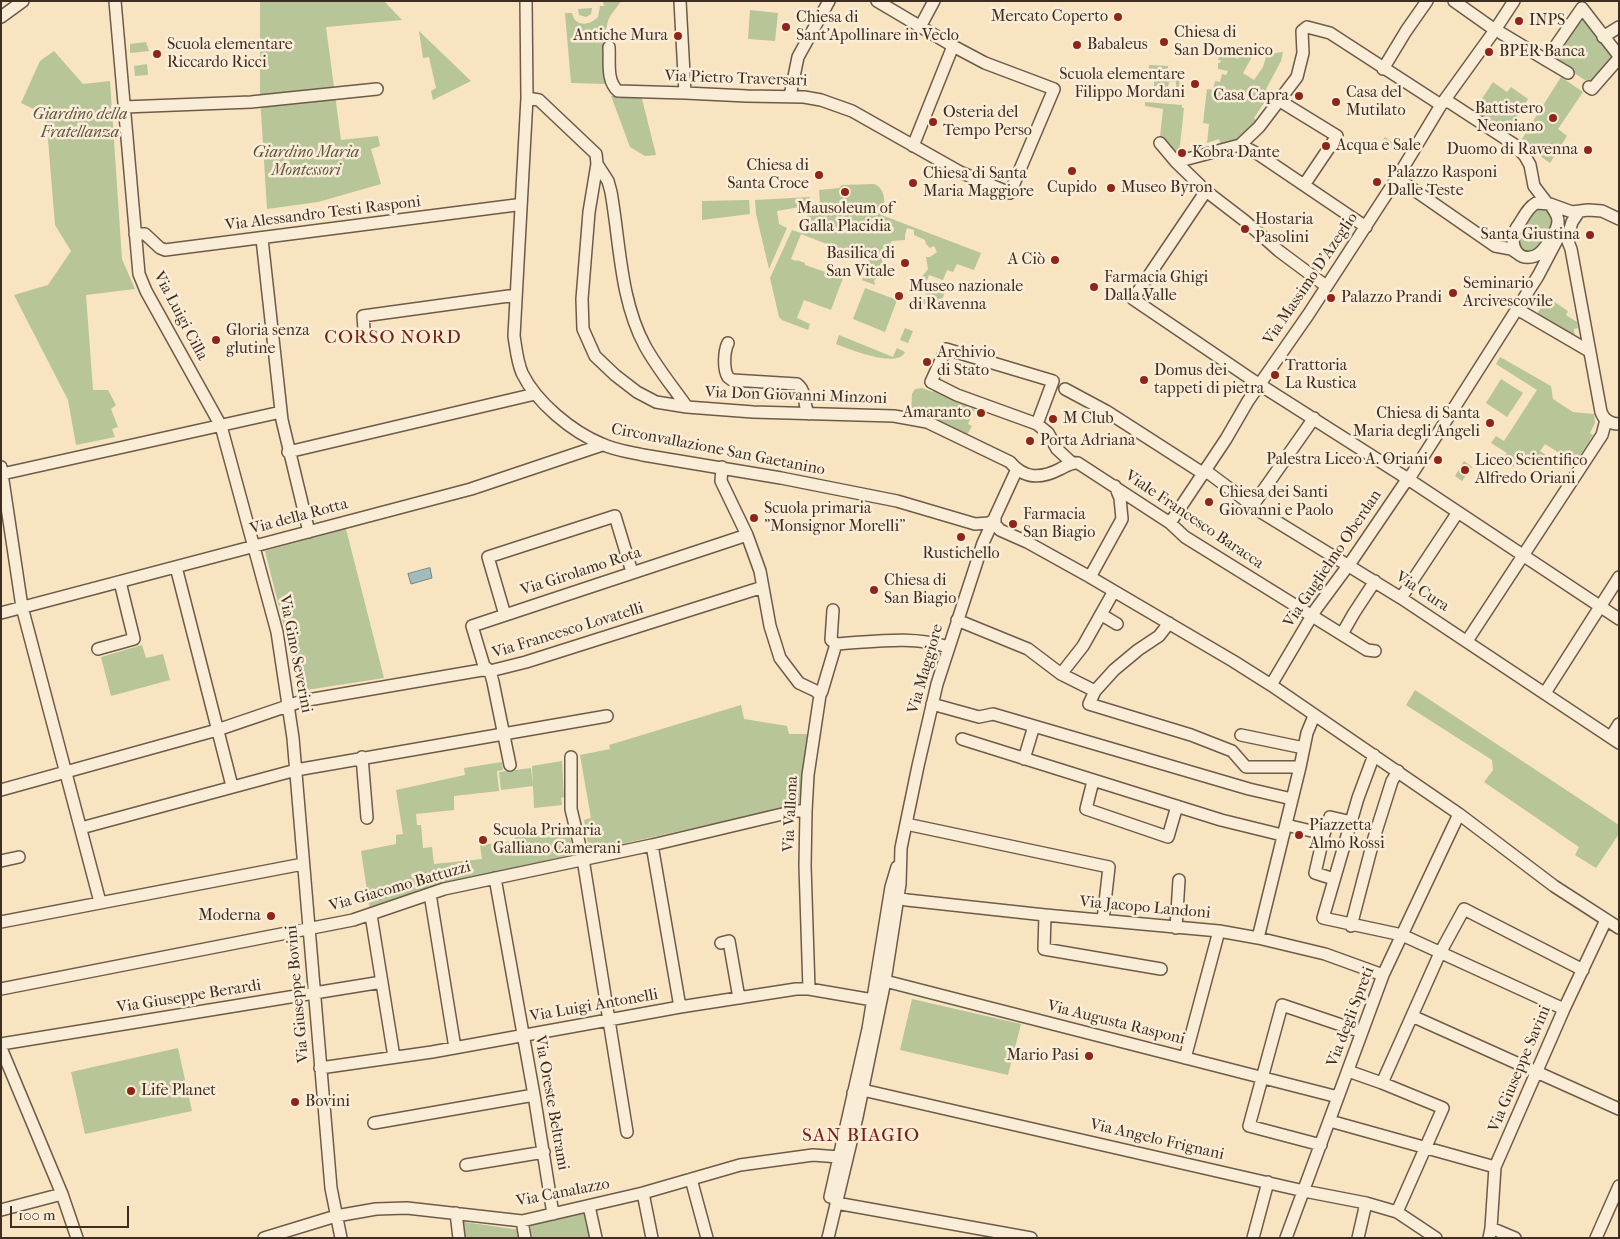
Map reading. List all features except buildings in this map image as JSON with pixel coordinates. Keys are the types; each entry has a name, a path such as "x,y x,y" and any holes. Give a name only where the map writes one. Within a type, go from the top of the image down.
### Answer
{"street":[{"path":"1,7 15,1"},
{"path":"1,17 23,1"},
{"name":"Via Luigi Cilla","path":"115,1 139,274 146,291 222,426 254,546"},
{"name":"Circonvallazione San Gaetanino","path":"526,1 527,98 514,336 516,354 523,374 535,394 562,419 602,445 643,455 800,481 904,502 975,524"},
{"path":"680,1 685,93"},
{"path":"790,96 798,57 829,1"},
{"path":"877,1 952,46 913,146"},
{"path":"920,27 934,1"},
{"path":"1383,68 1427,1"},
{"path":"1454,1 1498,32 1568,73"},
{"name":"Via Massimo D'Azeglio","path":"1170,523 1205,472 1260,384 1366,227 1442,103 1498,32 1514,1"},
{"path":"1546,60 1580,5 1619,57 1592,89 1589,87"},
{"path":"1176,162 1240,145 1259,127 1297,77 1303,53 1302,32 1307,27 1330,33 1383,68 1442,103 1449,102 1515,146 1525,156 1530,165 1534,186 1558,221 1554,233 1558,240 1571,249 1601,412 1606,420 1619,424"},
{"path":"1603,37 1619,27"},
{"name":"Via Pietro Traversari","path":"609,47 611,81 614,88 618,91 790,96 821,100 852,111 960,172 1010,193 1054,89 985,63 952,46"},
{"path":"124,107 251,102 377,89"},
{"name":"Via Don Giovanni Minzoni","path":"527,98 539,100 594,151 597,164 608,182 611,192 625,286 633,317 645,346 687,407 808,414 894,416 927,422 1010,462 1016,470"},
{"path":"1280,101 1337,136 1304,185"},
{"path":"1160,143 1176,162 1206,191 1245,221 1279,251 1326,286"},
{"path":"1240,145 1258,154 1366,227"},
{"path":"597,164 589,212 582,299 583,329 595,356 622,381 656,402 687,407"},
{"path":"1397,178 1495,246 1511,249 1523,256 1535,256 1558,240 1578,213"},
{"path":"1206,191 1133,299 1619,619"},
{"path":"1517,253 1512,245 1513,233 1532,205 1536,203 1548,204 1568,212 1602,211 1619,219"},
{"name":"Via Alessandro Testi Rasponi","path":"135,234 145,234 160,248 166,250 520,206"},
{"path":"262,239 281,412 288,452 309,532"},
{"name":"Via Guglielmo Oberdan","path":"1270,685 1313,617 1316,609 1349,565 1408,479 1538,276 1558,240"},
{"path":"364,329 363,316 516,295"},
{"path":"1517,309 1589,351"},
{"path":"728,343 726,346 725,368 728,378 732,380 797,384 803,391 808,414"},
{"path":"1016,470 1032,476 1041,476 1072,463 1057,449 1048,433 1037,424 965,398 931,382 946,349 1053,381 1037,424"},
{"name":"Via Cura","path":"1065,389 1106,411 1205,472 1253,505 1467,641 1615,740"},
{"path":"288,452 535,394"},
{"path":"100,902 22,607 2,471 281,412"},
{"path":"1253,505 1314,418"},
{"path":"1467,641 1602,435 1606,420"},
{"name":"Via della Rotta","path":"1,613 470,489 602,445"},
{"name":"Viale Francesco Baracca","path":"1072,463 1078,463 1115,486 1170,523 1184,537 1367,650 1375,651"},
{"path":"722,468 721,481 747,535 760,571 770,626 780,658 799,683 820,695"},
{"name":"Via Maggiore","path":"843,1158 852,1120 857,1117 858,1091 874,1040 880,983 900,856 932,704 948,647 983,543 1016,470"},
{"path":"1090,577 1122,519 1120,498 1115,486"},
{"path":"1401,598 1458,512"},
{"path":"505,615 488,557 615,516 632,572"},
{"path":"983,543 983,536 975,524 989,523 995,519 995,524 1000,530 1027,542 1169,623 1270,685 1398,771 1459,814 1550,883 1619,928"},
{"path":"983,543 989,534 1000,530"},
{"name":"Via Girolamo Rota","path":"490,671 484,666 472,626 747,535"},
{"name":"Via Gino Severini","path":"254,546 277,632 289,704 296,770"},
{"path":"176,567 232,786"},
{"path":"1544,693 1619,577"},
{"path":"1342,634 1375,581"},
{"path":"98,649 134,639 120,582"},
{"name":"Via Francesco Lovatelli","path":"1,790 217,730 289,704 388,685 482,670 490,671 526,662 763,587"},
{"path":"1062,674 1083,646 1114,591"},
{"path":"833,610 831,640 836,644 904,640 931,642 948,647"},
{"path":"1102,615 1117,624"},
{"path":"957,620 1028,649 1062,674 1095,691"},
{"path":"1169,623 1159,636 1114,670 1095,691 1089,704 1191,735 1232,751 1246,767 1300,767"},
{"name":"Via Vallona","path":"809,989 805,866 808,775 820,695 836,644"},
{"path":"490,671 510,765"},
{"path":"932,704 979,717 993,714 1249,790 1292,799"},
{"path":"81,828 296,770 362,757 607,716"},
{"path":"1258,938 1307,733 1314,716"},
{"path":"1615,740 1619,724"},
{"path":"1024,759 1034,726"},
{"path":"1242,735 1304,748"},
{"path":"962,739 1228,822 1324,834"},
{"path":"1374,755 1358,798 1323,918 1402,936 1564,1009"},
{"path":"362,757 367,818"},
{"path":"571,757 571,809 583,859 627,1132"},
{"name":"Via Giuseppe Bovini","path":"296,770 331,1188 341,1238"},
{"path":"1352,926 1374,838 1392,782 1398,771"},
{"path":"1093,780 1086,810 1168,837 1177,806"},
{"name":"Via Giacomo Battuzzi","path":"1,989 353,920 430,894 495,878 652,845 794,811 806,811"},
{"name":"Via degli Spreti","path":"1286,1238 1383,975 1459,814"},
{"path":"1334,879 1315,873 1324,834 1330,817 1352,822"},
{"path":"906,824 1109,867 1103,920"},
{"path":"652,845 680,1007"},
{"path":"1,861 19,857"},
{"path":"1,922 303,864"},
{"name":"Via Oreste Beltrami","path":"495,878 524,1035 553,1214"},
{"path":"1176,928 1179,880"},
{"path":"430,894 455,1048"},
{"name":"Via Jacopo Landoni","path":"894,896 1045,915 1219,931 1325,954 1383,975"},
{"path":"1382,1082 1440,953 1464,908 1583,970"},
{"path":"371,915 394,1057"},
{"path":"1045,915 1044,949 1161,969"},
{"name":"Via Giuseppe Savini","path":"1490,1233 1495,1167 1564,1009 1606,920"},
{"path":"1185,1058 1219,931"},
{"path":"721,943 729,941 739,998"},
{"name":"Via Giuseppe Berardi","path":"1,1044 382,982"},
{"name":"Via Maggiore","path":"843,1158 858,1091 873,1000 880,983"},
{"name":"Via Augusta Rasponi","path":"880,983 1338,1097"},
{"name":"Via Luigi Antonelli","path":"320,1068 455,1048 680,1007 796,989 809,989 873,1000"},
{"path":"873,1000 875,1000 876,1004 871,1030 874,1040"},
{"path":"1321,1145 1249,1126 1282,1005 1362,1032"},
{"path":"1412,1016 1619,1109"},
{"path":"1,1048 4,1065 62,1194 77,1238"},
{"path":"1348,1071 1382,1082 1443,1108 1397,1212"},
{"name":"Via Angelo Frignani","path":"858,1091 1304,1191 1366,1203 1397,1212 1436,1238"},
{"path":"374,1123 534,1095"},
{"path":"1330,1121 1495,1167"},
{"path":"466,1166 544,1152"},
{"name":"Via Canalazzo","path":"264,1238 336,1216 376,1209 408,1208 522,1221 643,1193 740,1165 813,1155 843,1158"},
{"path":"828,1238 843,1158"},
{"path":"820,1238 843,1158"},
{"path":"691,1179 707,1238"},
{"path":"1253,1238 1268,1182"},
{"path":"1596,1238 1619,1186"},
{"path":"643,1193 652,1238"},
{"path":"1,1210 62,1194"},
{"path":"836,1203 1031,1238"},
{"path":"1358,1238 1366,1203"},
{"path":"589,1206 596,1238"},
{"path":"67,1207 84,1238"},
{"path":"456,1213 459,1238"},
{"path":"522,1221 525,1238"},
{"path":"1490,1233 1515,1238"}],"green space":[{"name":"Giardino Maria Montessori","path":"260,1 384,1 402,20 326,27 341,140 378,136 380,146 371,149 381,184 318,202 267,209 260,96"},
{"path":"603,1 621,1 610,16 606,28 603,61 606,84 571,83 565,13 572,13 579,23 591,22 598,17 600,6 604,6"},
{"path":"592,8 591,14 586,17 579,15 578,9"},
{"path":"750,10 778,13 775,41 748,39"},
{"path":"1582,17 1614,56 1591,84 1551,58"},
{"path":"419,31 471,81 433,100 431,91 436,88 429,57 423,58"},
{"path":"146,42 149,51 130,53 130,44"},
{"path":"1228,49 1237,59 1241,54 1244,56 1246,52 1252,57 1243,73 1254,80 1263,67 1267,54 1283,52 1281,61 1266,89 1278,97 1273,104 1266,100 1254,118 1258,122 1240,139 1221,145 1219,139 1207,143 1209,124 1203,123 1207,89 1213,90 1215,81 1220,82 1222,74 1226,75 1228,71 1218,69 1218,63 1221,60 1218,60 1219,55"},
{"name":"Giardino della Fratellanza","path":"54,51 83,84 110,81 122,259 135,289 86,295 93,390 108,390 116,405 111,409 118,427 112,429 115,437 76,445 68,400 14,295 48,285 71,251 55,225 46,115 21,103 40,61"},
{"path":"147,64 148,75 135,76 134,66"},
{"path":"1149,65 1168,66 1168,69 1181,70 1179,88 1176,88 1176,82 1169,82 1168,87 1154,86 1154,79 1148,79"},
{"path":"1561,77 1583,92 1558,129 1567,136 1550,163 1520,142"},
{"path":"1493,82 1507,92 1511,87 1528,99 1507,134 1473,112"},
{"path":"641,95 656,155 645,156 630,147 611,96"},
{"path":"1145,102 1182,105 1182,108 1184,108 1179,154 1160,137 1163,109 1145,106"},
{"path":"1385,137 1395,144 1393,149 1389,150 1380,144"},
{"path":"874,184 883,193 884,216 981,253 974,270 957,264 953,272 947,270 943,280 929,275 925,285 922,282 917,283 928,269 926,257 930,257 937,252 934,246 930,248 925,240 914,235 914,230 907,228 905,240 892,241 881,255 884,272 875,271 874,275 877,278 874,280 875,285 862,280 870,261 801,234 791,259 843,278 831,310 804,300 797,318 810,324 808,330 782,320 779,317 770,278 792,230 801,233 811,205 820,204 819,190 839,188 842,185"},
{"path":"810,197 811,205 777,211 779,224 787,228 769,269 756,214 755,200"},
{"path":"749,200 750,214 702,220 702,201"},
{"path":"1534,208 1550,213 1553,218 1550,230 1537,250 1528,252 1517,245 1518,231"},
{"path":"931,281 947,287 938,309 922,303"},
{"path":"865,288 897,300 885,332 853,319"},
{"path":"1547,297 1568,311 1566,315 1577,322 1578,328 1574,329 1575,339 1536,316"},
{"path":"905,328 913,331 908,343 900,340"},
{"path":"839,335 893,357 897,348 905,352 901,357 893,359 873,356 836,344"},
{"path":"1500,357 1551,386 1553,399 1573,412 1594,414 1595,423 1590,433 1593,435 1575,463 1545,444 1540,451 1555,461 1550,468 1535,458 1531,463 1520,456 1513,467 1502,460 1507,453 1491,443 1496,436 1504,441 1537,390 1496,364"},
{"path":"1501,379 1523,393 1507,417 1486,403"},
{"path":"922,388 933,392 934,390 975,408 968,424 972,426 967,435 927,417 911,415 912,394 915,389"},
{"path":"1464,461 1472,467 1462,481 1455,476"},
{"path":"346,529 384,678 300,691 265,551"},
{"path":"142,645 146,658 163,654 170,680 111,696 101,657"},
{"path":"1415,690 1619,825 1619,834 1596,868 1575,855 1579,847 1484,782 1493,770 1492,760 1406,705"},
{"path":"741,705 744,719 787,726 789,734 808,734 799,805 589,851 584,820 591,818 580,755 610,749 609,745"},
{"path":"562,761 564,797 561,798 562,805 534,808 532,766"},
{"path":"502,762 503,770 497,771 499,791 454,796 454,810 416,814 417,825 421,825 423,848 432,847 434,864 482,859 480,845 515,841 515,836 568,829 574,854 429,888 370,910 361,851 396,844 396,835 403,834 396,790 465,775 464,768"},
{"path":"531,768 533,786 501,790 499,772"},
{"path":"912,999 1021,1024 1008,1075 900,1050"},
{"name":"Life Planet","path":"178,1048 192,1111 85,1134 71,1072"},
{"path":"585,1211 590,1238 532,1238 530,1223"},
{"path":"464,1222 520,1230 521,1238 463,1238 461,1225"}],"water":[{"path":"430,568 432,578 411,584 408,574"}],"place":[{"name":"Mercato Coperto","path":"1118,17"},
{"name":"INPS","path":"1519,21"},
{"name":"Chiesa di Sant'Apollinare in Veclo","path":"786,27"},
{"name":"Antiche Mura","path":"678,36"},
{"name":"Chiesa di San Domenico","path":"1164,42"},
{"name":"Babaleus","path":"1077,45"},
{"name":"BPER Banca","path":"1489,52"},
{"name":"Scuola elementare Riccardo Ricci","path":"157,54"},
{"name":"Scuola elementare Filippo Mordani","path":"1195,84"},
{"name":"Casa Capra","path":"1299,96"},
{"name":"Casa del Mutilato","path":"1336,102"},
{"name":"Battistero Neoniano","path":"1553,118"},
{"name":"Osteria del Tempo Perso","path":"933,122"},
{"name":"Acqua e Sale","path":"1326,146"},
{"name":"Duomo di Ravenna","path":"1588,150"},
{"name":"Kobra Dante","path":"1182,153"},
{"name":"Cupido","path":"1072,171"},
{"name":"Chiesa di Santa Croce","path":"819,175"},
{"name":"Palazzo Rasponi Dalle Teste","path":"1377,182"},
{"name":"Chiesa di Santa Maria Maggiore","path":"913,183"},
{"name":"Museo Byron","path":"1111,188"},
{"name":"Mausoleum of Galla Placidia","path":"845,192"},
{"name":"Hostaria Pasolini","path":"1245,229"},
{"name":"Santa Giustina","path":"1590,235"},
{"name":"A Ciò","path":"1055,260"},
{"name":"Basilica di San Vitale","path":"905,263"},
{"name":"Farmacia Ghigi Dalla Valle","path":"1094,287"},
{"name":"Seminario Arcivescovile","path":"1453,293"},
{"name":"Museo nazionale di Ravenna","path":"899,296"},
{"name":"Palazzo Prandi","path":"1331,298"},
{"name":"Gloria senza glutine","path":"216,340"},
{"name":"Archivio di Stato","path":"927,362"},
{"name":"Trattoria La Rustica","path":"1275,375"},
{"name":"Domus dei tappeti di pietra","path":"1144,380"},
{"name":"Amaranto","path":"981,413"},
{"name":"M Club","path":"1053,419"},
{"name":"Chiesa di Santa Maria degli Angeli","path":"1490,423"},
{"name":"Porta Adriana","path":"1030,441"},
{"name":"Palestra Liceo A. Oriani","path":"1438,460"},
{"name":"Liceo Scientifico Alfredo Oriani","path":"1465,470"},
{"name":"Chiesa dei Santi Giovanni e Paolo","path":"1209,502"},
{"name":"Scuola primaria \"Monsignor Morelli\"","path":"754,518"},
{"name":"Farmacia San Biagio","path":"1013,524"},
{"name":"Rustichello","path":"961,537"},
{"name":"Chiesa di San Biagio","path":"874,590"},
{"name":"Piazzetta Almo Rossi","path":"1299,835"},
{"name":"Scuola Primaria Galliano Camerani","path":"483,840"},
{"name":"Moderna","path":"271,916"},
{"name":"Mario Pasi","path":"1089,1056"},
{"name":"Life Planet","path":"131,1091"},
{"name":"Bovini","path":"295,1102"}],"district":[{"name":"CORSO NORD","path":"393,338"},
{"name":"SAN BIAGIO","path":"861,1136"}]}
